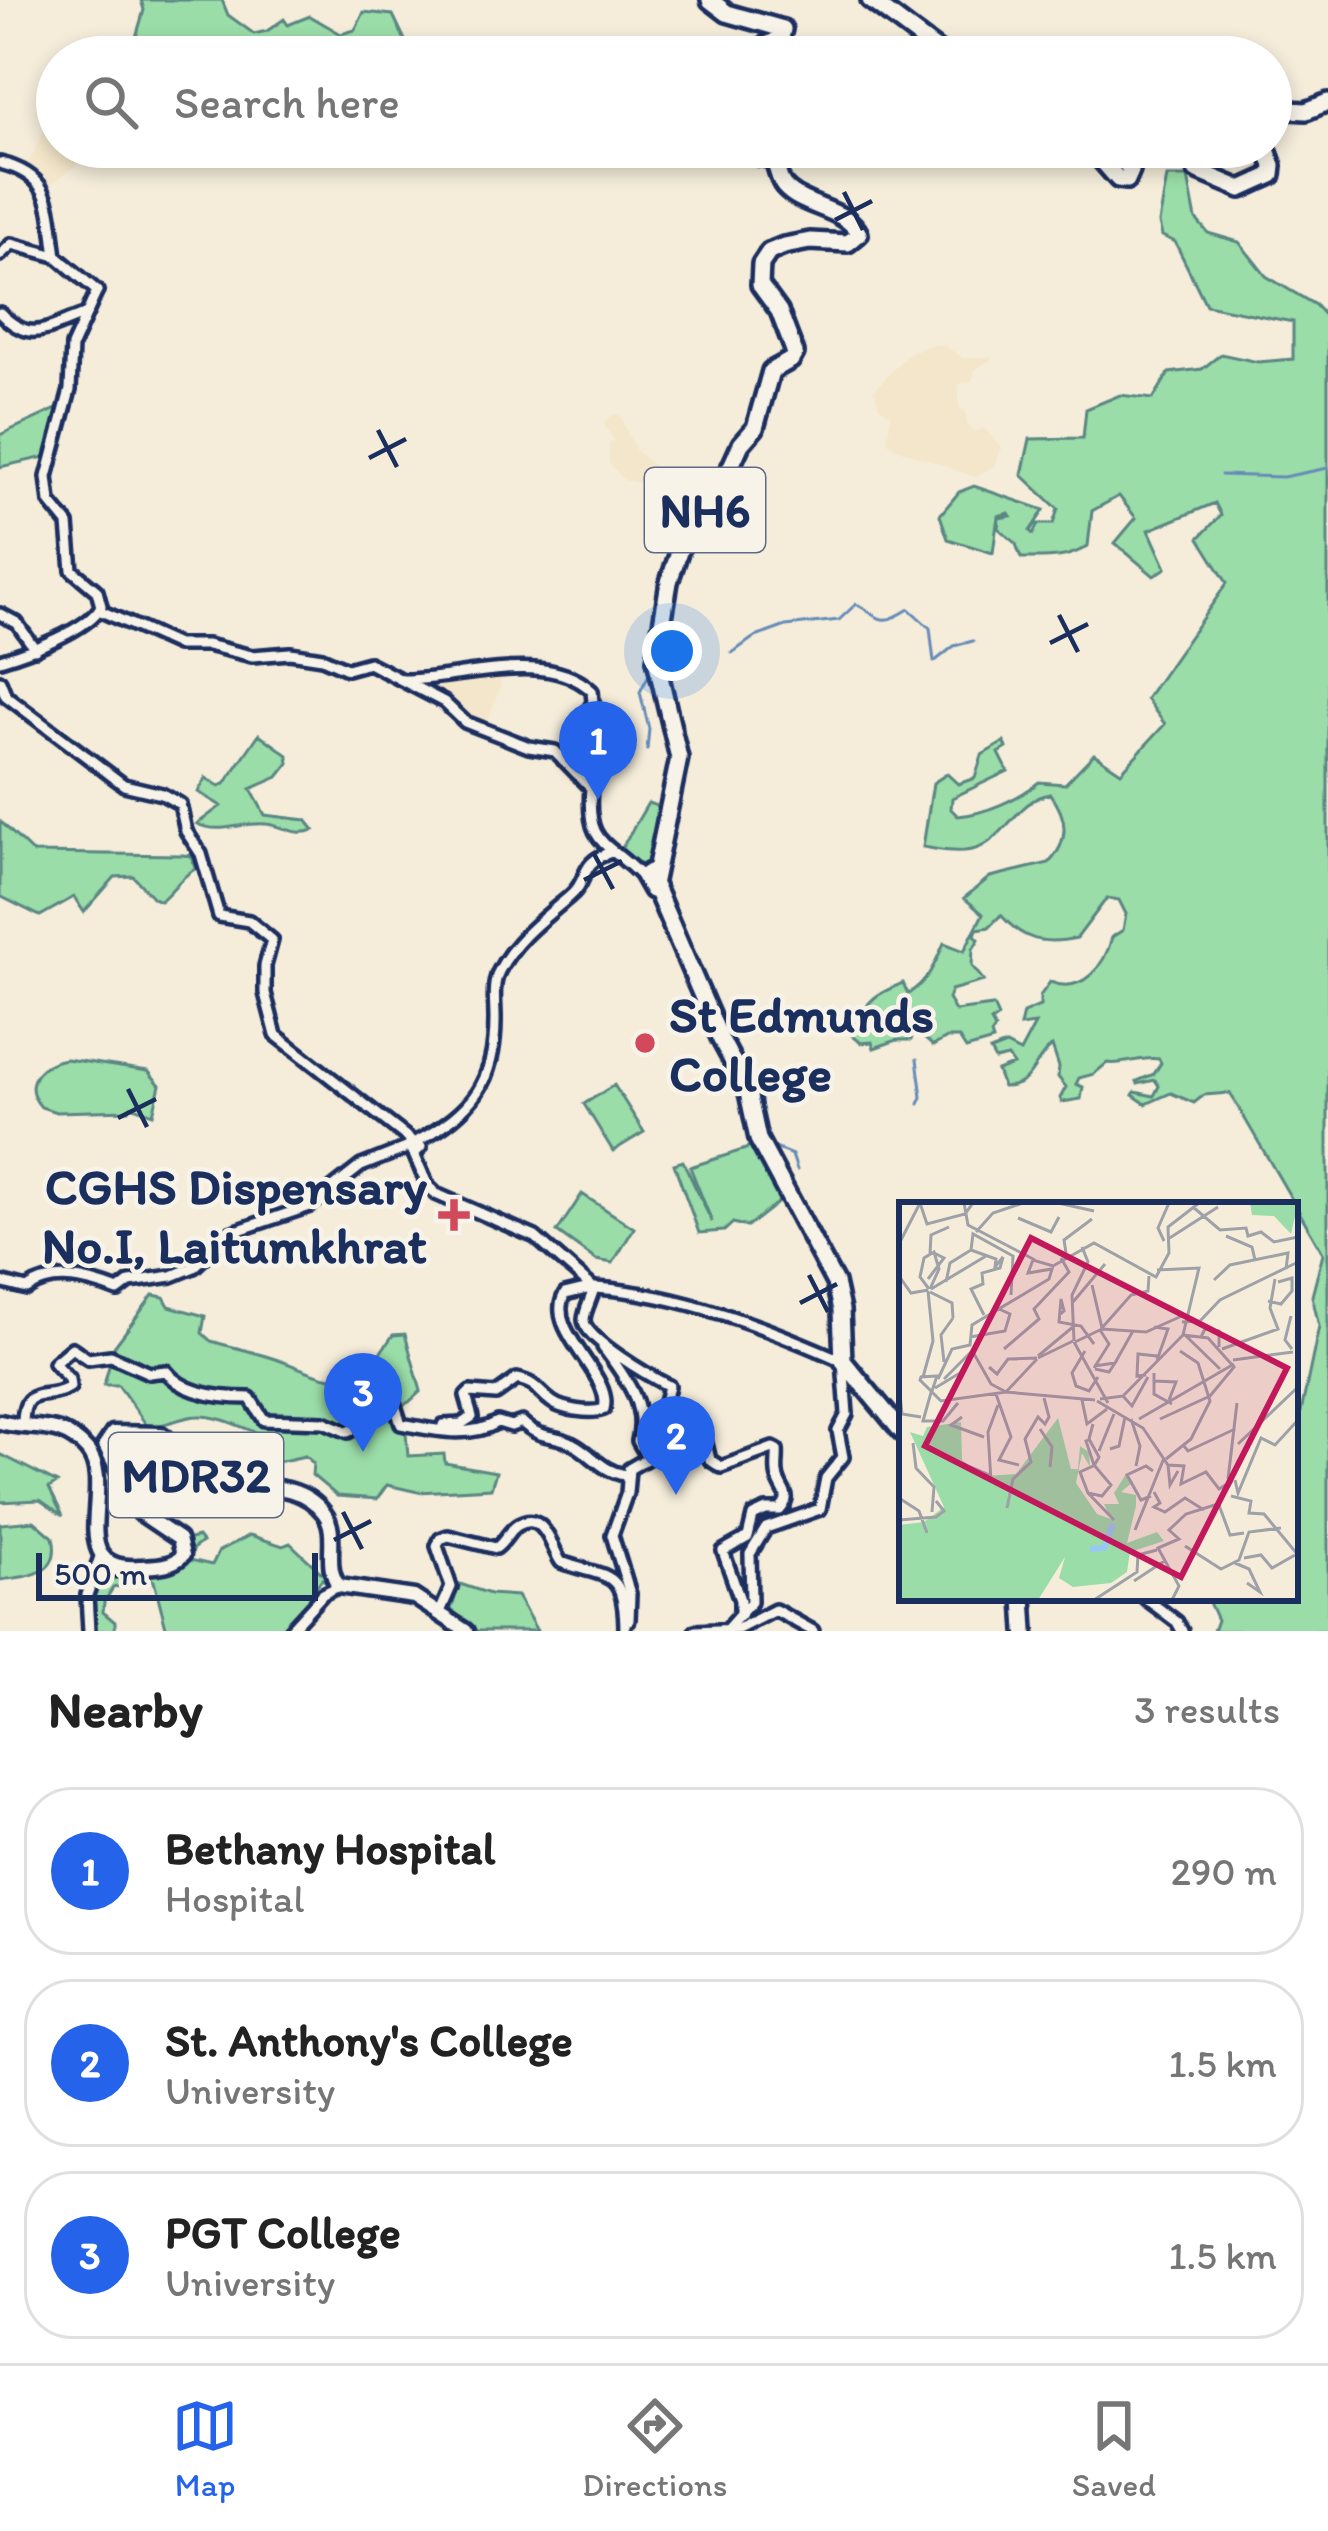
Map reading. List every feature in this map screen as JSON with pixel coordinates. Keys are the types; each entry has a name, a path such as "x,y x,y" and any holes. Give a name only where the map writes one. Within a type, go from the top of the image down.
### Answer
{"highway":[{"path":"710,0 727,14 778,26 784,31 782,36"},
{"path":"870,0 918,36"},
{"path":"1292,110 1328,102"},
{"name":"NH6","path":"650,879 680,758 656,660 670,575 686,531 716,496 741,444 755,428 769,374 795,353 778,309 760,285 760,269 767,254 780,247 810,241 839,243 858,236 852,223 789,191 776,168"},
{"path":"1108,168 1118,179 1127,180 1128,168"},
{"path":"1195,168 1241,189 1264,182 1272,175 1271,168"},
{"path":"650,879 747,1088 758,1139 835,1283 843,1361 899,1428"},
{"path":"1023,1601 1025,1631"}],"main road":[{"name":"MDR32","path":"0,1422 62,1430 93,1457 99,1474 94,1513 100,1554 119,1567 172,1563 183,1555 179,1540 139,1513 105,1445 113,1433 161,1434 182,1465 202,1478 285,1489 322,1510 330,1526 332,1577 339,1586"},
{"path":"95,1578 119,1567"},
{"path":"339,1586 403,1594 466,1631"}],"street":[{"path":"0,163 20,169 47,195 56,256"},
{"path":"0,255 12,244 56,256 86,280 88,303 73,346 70,390 47,486 52,507 68,524 72,570 97,591 100,611"},
{"path":"0,313 26,333 83,315"},
{"path":"100,611 170,644 207,645 252,656 290,653 322,658 347,669 368,662 444,702 464,722 529,747 555,751 591,788 589,821 611,852 650,879"},
{"path":"0,659 35,649 100,611"},
{"path":"0,614 17,623 35,649"},
{"path":"404,680 514,667 581,682 592,691 593,702 563,760"},
{"path":"0,681 6,696 124,785 162,794 180,804 185,831 205,867 219,916 249,921 272,940 264,972 276,1035 417,1145 418,1163 436,1193 535,1237 592,1288"},
{"path":"0,1282 27,1289 44,1280 85,1280 118,1291 146,1278 182,1273 204,1261 233,1231 282,1219 314,1204 362,1166 417,1145 466,1108 483,1085 493,1059 496,980 508,956 550,910 574,893 589,863 611,852"},
{"path":"592,1288 584,1320 628,1382 642,1419 638,1442 648,1459 631,1466 612,1535 630,1594 626,1631"},
{"path":"419,1427 465,1423 473,1413 467,1394 496,1394 517,1379 539,1386 556,1404 595,1413 604,1409 604,1389 567,1330 560,1308 565,1294 592,1288 654,1296 740,1320 794,1337 843,1361 847,1414 838,1431 843,1457 826,1478 820,1509 768,1526 752,1549 751,1602 727,1629"},
{"path":"599,1342 669,1386 662,1409 665,1428 679,1438 704,1435 712,1463 727,1466 777,1450 777,1475 787,1493 786,1503 780,1510 753,1516 748,1537 723,1551 740,1600 738,1620"},
{"path":"23,1425 28,1400 70,1387 70,1379 54,1363 73,1348 88,1359 111,1356 149,1373 166,1371 185,1388 224,1398 250,1398 264,1420 324,1422 348,1432 357,1428 388,1384 398,1422 478,1432 496,1423 522,1422 538,1436 571,1442 607,1471 625,1474 628,1481"},
{"path":"440,1612 451,1587 437,1546 440,1539 448,1536 496,1548 515,1528 532,1522 547,1532 561,1562 595,1569 610,1578 622,1599 626,1631"},
{"path":"88,1631 87,1595 100,1554"},
{"path":"289,1631 323,1594 339,1586"},
{"path":"1149,1601 1182,1631"},
{"path":"695,1631 746,1626 775,1610 814,1631"}],"shaded area":[{"path":"36,147 36,168 73,168 46,188 26,169"},
{"path":"943,345 963,358 994,357 975,370 972,381 959,385 959,408 966,411 967,424 975,432 984,428 1002,448 994,466 975,477 887,441 891,415 879,407 874,390 910,352"},
{"path":"620,415 636,451 676,485 670,490 624,480 609,463 609,444 614,440 603,423"},
{"path":"498,673 501,685 485,727 460,717 415,685"}],"green space":[{"path":"141,0 222,0 228,15 254,34 284,19 288,25 310,16 341,34 355,30 364,12 393,15 403,36 136,36 144,10"},
{"path":"1167,177 1188,177 1196,219 1208,233 1239,242 1266,276 1315,305 1328,319 1328,1631 1213,1631 1217,1620 1208,1601 1298,1601 1298,1413 1319,1326 1312,1296 1323,1253 1298,1202 1293,1202 1230,1093 1204,1095 1194,1103 1171,1093 1146,1104 1135,1092 1154,1096 1159,1086 1155,1080 1137,1081 1154,1074 1161,1063 1146,1059 1107,1063 1079,1078 1081,1099 1062,1102 1066,1087 1058,1077 1052,1046 1026,1079 1003,1087 997,1071 1013,1065 1008,1057 995,1060 990,1051 1006,1045 1020,1052 1035,1024 1020,1026 1023,1013 1040,1006 1040,996 1050,982 1073,984 1098,967 1112,937 1123,930 1126,914 1119,900 1107,898 1077,938 1035,939 1001,915 989,927 977,929 972,966 984,981 951,990 948,999 955,1011 993,1006 998,1017 991,1022 993,1041 966,1049 959,1038 947,1038 933,1046 924,1030 914,1029 911,1040 874,1048 872,1042 861,1043 842,1027 861,1022 866,1007 882,993 903,983 908,994 930,971 944,943 964,951 983,914 964,898 990,877 1049,863 1061,846 1063,820 1050,794 1028,804 983,846 960,851 923,847 933,783 947,774 958,784 975,778 982,755 1004,742 1007,748 999,753 1008,771 952,798 951,809 958,816 1001,805 1039,782 1065,784 1094,754 1121,772 1165,724 1146,699 1227,583 1199,538 1221,515 1215,503 1149,530 1166,568 1154,576 1115,543 1136,518 1119,496 1092,511 1088,546 1056,557 1021,558 1016,544 998,528 999,518 1011,516 1009,513 998,516 993,553 948,539 940,515 959,492 974,486 1044,510 1030,531 1033,534 1038,524 1053,524 1058,509 1022,475 1030,439 1083,438 1086,409 1120,395 1153,399 1169,373 1202,369 1221,354 1258,362 1293,359 1293,322 1206,305 1175,242 1162,236 1159,223"},
{"path":"61,407 45,457 0,467 0,435"},
{"path":"259,734 288,755 289,763 278,777 251,789 265,815 306,820 314,830 197,824 221,806 198,792 206,778 219,786 225,784"},
{"path":"648,803 663,808 649,867 639,869 618,854"},
{"path":"0,821 33,853 182,855 192,856 195,869 160,901 133,876 115,877 84,912 74,897 40,916 0,896"},
{"path":"66,1059 148,1071 160,1085 153,1114 131,1106 129,1110 56,1112 41,1107 32,1090 36,1076 48,1065"},
{"path":"614,1085 644,1132 613,1151 584,1104"},
{"path":"754,1140 785,1197 747,1227 733,1223 724,1231 699,1233 674,1164 683,1161 712,1222 690,1167 746,1149"},
{"path":"582,1194 634,1228 613,1263 596,1260 557,1232"},
{"path":"153,1295 164,1297 169,1306 205,1316 202,1333 211,1341 334,1379 357,1375 393,1335 405,1334 421,1391 392,1410 398,1430 406,1433 408,1456 444,1454 445,1463 496,1472 491,1488 418,1492 387,1485 377,1499 337,1496 312,1475 313,1463 305,1456 278,1462 267,1459 268,1437 233,1424 198,1416 148,1427 118,1385 104,1385 114,1347"},
{"path":"0,1454 57,1483 49,1488 63,1516 40,1500 0,1502"},
{"path":"34,1521 53,1537 53,1559 41,1571 0,1580 0,1524"},
{"path":"250,1535 283,1546 290,1543 329,1580 322,1579 310,1594 315,1599 282,1631 167,1631 149,1577 113,1588 103,1612 115,1622 115,1631 93,1631 90,1596 104,1575 174,1570 181,1567 182,1541 198,1537 202,1542 190,1560 212,1565 219,1551"},
{"path":"460,1584 490,1594 517,1596 537,1631 475,1631 451,1609"}],"waterway":[{"path":"1221,475 1283,477 1328,468"},
{"path":"732,653 753,638 786,626 839,620 856,604 882,619 909,609 930,628 934,662 954,646 973,641"},
{"path":"647,750 649,729 640,692 653,667"},
{"path":"917,1059 919,1104"},
{"path":"761,1099 763,1127"},
{"path":"765,1136 770,1146 792,1155 797,1170"}],"place":[{"name":"Bethany Hospital","path":"598,800"},
{"name":"St Edmunds College","path":"645,1043"},
{"name":"CGHS Dispensary No.I, Laitumkhrat","path":"454,1215"},
{"name":"PGT College","path":"363,1452"},
{"name":"St. Anthony's College","path":"676,1495"}]}
